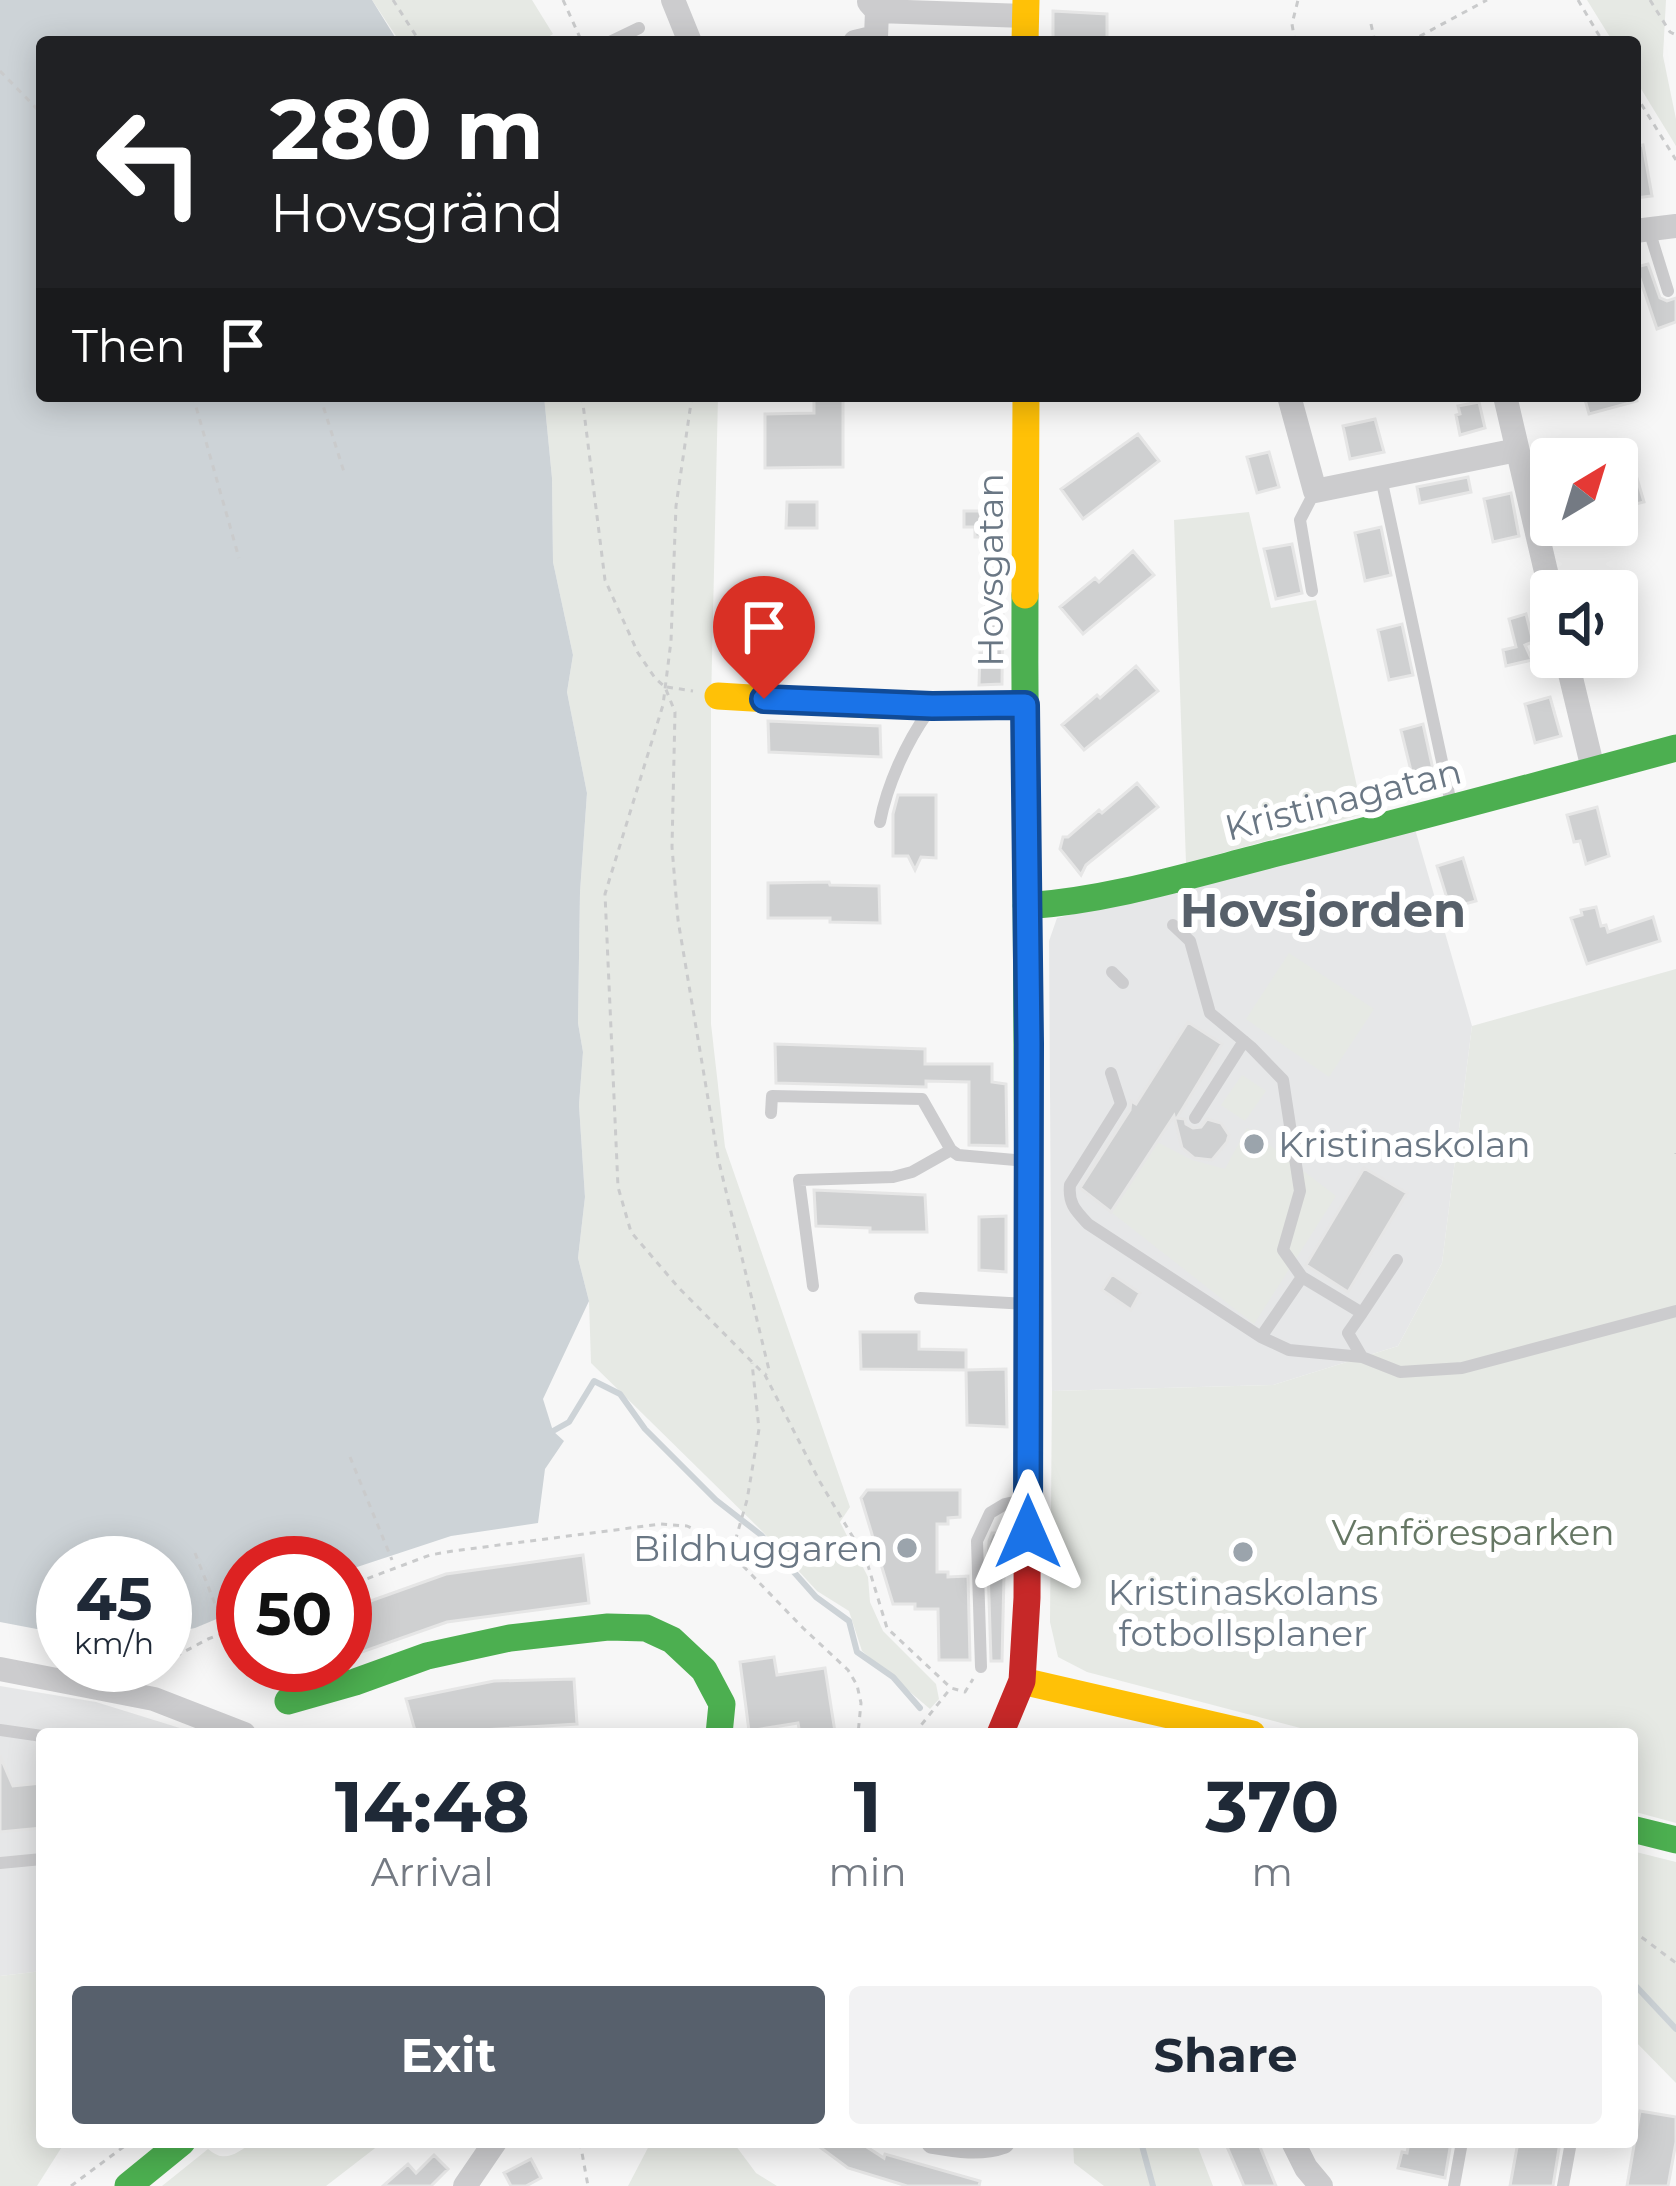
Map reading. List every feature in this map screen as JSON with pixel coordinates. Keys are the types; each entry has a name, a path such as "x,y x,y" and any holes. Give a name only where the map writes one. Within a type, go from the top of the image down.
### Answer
{"street":[{"path":"673,0 688,36"},
{"path":"870,36 872,6 1026,19"},
{"path":"1642,230 1676,226"},
{"name":"Hovsgatan","path":"1002,1728 1022,1681 1028,1598 1026,402"},
{"path":"1291,402 1316,491 1517,450"},
{"path":"1506,402 1546,570"},
{"path":"1571,678 1593,770"},
{"path":"718,696 810,703 1025,705"},
{"name":"Kristinagatan","path":"1026,906 1066,903 1164,882 1676,748"},
{"path":"288,1701 427,1656 510,1638 608,1627 646,1628 672,1640 704,1670 722,1704 720,1728"},
{"path":"0,1669 154,1699 229,1728"},
{"path":"1022,1681 1188,1727"},
{"path":"1638,1830 1676,1840"},
{"path":"128,2186 175,2148"},
{"path":"465,2186 491,2148"},
{"path":"1295,2148 1321,2186"}],"lane":[{"path":"622,36 639,28"},
{"path":"1642,230 1668,292"},
{"path":"1382,478 1452,809"},
{"path":"1312,590 1300,520 1316,491"},
{"path":"880,822 897,771 932,706"},
{"path":"1173,925 1190,941 1210,1013 1283,1080 1300,1191 1283,1250 1302,1277 1362,1313"},
{"path":"1112,972 1123,983"},
{"path":"1195,1118 1244,1041"},
{"path":"1111,1073 1121,1104 1070,1185 1072,1206 1088,1224 1289,1350 1361,1357 1400,1372 1462,1368 1676,1311"},
{"path":"770,1113 772,1096 922,1099 958,1155 1029,1162"},
{"path":"813,1286 799,1180 893,1177 951,1150"},
{"path":"1361,1357 1348,1334 1397,1260"},
{"path":"1262,1336 1302,1277"},
{"path":"920,1298 1028,1304"},
{"path":"981,1667 977,1541 990,1513 1028,1499"},
{"path":"0,1730 36,1735"},
{"path":"0,1863 36,1860"},
{"path":"1454,2186 1461,2148"},
{"path":"1563,2186 1570,2148"}],"path":[{"path":"393,0 416,36"},
{"path":"563,0 579,36"},
{"path":"1294,36 1298,0"},
{"path":"1420,36 1487,0"},
{"path":"1578,0 1600,36"},
{"path":"1650,0 1676,35"},
{"path":"1371,24 1374,36"},
{"path":"0,71 36,108"},
{"path":"1641,104 1676,160"},
{"path":"195,402 239,559"},
{"path":"322,402 344,472"},
{"path":"583,402 605,580 638,653 665,687 675,712 672,847 678,920 718,1158 769,1370 764,1375"},
{"path":"691,402 676,506 671,641 663,704 605,894 617,1187 632,1232 764,1375 866,1559 887,1628 951,1688 965,1692 981,1667"},
{"path":"732,1552 747,1500 758,1429 752,1361"},
{"path":"350,1457 392,1559"},
{"path":"372,1577 430,1555 661,1524 702,1531 732,1552 848,1670 861,1703 859,1728"},
{"path":"195,1553 216,1604"},
{"path":"919,1728 951,1688"},
{"path":"1638,1935 1676,1964"},
{"path":"71,2186 122,2148"},
{"path":"581,2148 588,2186"}],"shaded area":[{"path":"0,0 372,0 394,36 36,36 36,402 545,402 553,562 573,655 567,692 587,793 578,1023 583,1052 579,1105 585,1197 578,1258 589,1301 543,1399 553,1431 564,1441 545,1469 538,1523 451,1536 372,1562 372,1536 216,1536 216,1619 192,1629 192,1536 36,1536 36,1629 0,1622"},
{"name":"Kristinaskolan","path":"1415,829 1472,1026 1442,1263 1398,1346 1273,1385 1052,1391 1049,941 1057,918"},
{"path":"0,1686 96,1702 180,1728 36,1728 36,1972 0,1976"}],"green space":[{"path":"372,0 532,0 553,34 550,36 396,36"},
{"path":"1587,0 1666,0 1663,56 1676,119 1676,146 1641,89 1641,36 1609,36"},
{"path":"545,402 718,402 711,1024 725,1147 850,1507 840,1522 868,1577 870,1602 883,1631 936,1684 939,1699 930,1709 862,1651 849,1611 817,1591 591,1363 589,1301 578,1258 585,1197 579,1105 583,1052 578,1023 587,793 567,692 573,655 553,562"},
{"path":"1249,512 1271,608 1316,600 1363,814 1186,863 1174,520"},
{"path":"1289,953 1374,1009 1329,1077 1246,1019"},
{"name":"Vanföresparken","path":"1676,969 1676,1823 1638,1813 1638,1728 1300,1728 1087,1672 1058,1657 1050,1622 1052,1391 1273,1385 1398,1346 1442,1263 1472,1026"},
{"path":"1242,1075 1266,1091 1245,1121 1221,1105"},
{"path":"1247,1128 1336,1196 1254,1324 1111,1212 1157,1142 1192,1160 1225,1169"},
{"path":"1638,1852 1676,1862 1676,2083 1638,2044"},
{"path":"36,1972 36,2148 61,2148 37,2186 0,2186 0,1976"},
{"path":"244,2148 375,2148 326,2186 162,2186 208,2149 225,2156"},
{"path":"648,2148 737,2148 756,2173 777,2186 628,2186"},
{"path":"1073,2148 1198,2148 1213,2186 1104,2186 1074,2163"}],"building":[{"path":"1053,11 1107,14 1107,36 1053,36"},
{"path":"1641,145 1652,196 1641,197"},
{"path":"1648,264 1660,298 1676,298 1676,322 1657,329 1641,282 1641,266"},
{"path":"814,402 843,402 843,467 765,468 765,414 814,413"},
{"path":"1479,402 1485,428 1460,435 1458,406"},
{"path":"1586,402 1633,402 1589,414"},
{"path":"1375,419 1384,452 1350,459 1343,426"},
{"path":"1138,434 1159,461 1083,519 1061,489"},
{"path":"1269,452 1279,487 1257,493 1247,457"},
{"path":"1468,477 1471,492 1420,503 1417,487"},
{"path":"1511,493 1519,536 1493,542 1484,499"},
{"path":"787,502 817,502 817,528 786,528"},
{"path":"964,511 1004,511 1004,553 987,553 987,537 975,537 975,527 964,527"},
{"path":"1381,527 1391,575 1365,581 1355,533"},
{"path":"1292,544 1302,593 1276,599 1264,549"},
{"path":"1133,551 1154,575 1083,634 1060,607 1095,578 1099,582"},
{"path":"986,593 1003,594 1002,684 979,685"},
{"path":"1526,614 1530,643 1525,645 1530,660 1506,666 1503,650 1516,647 1509,619"},
{"path":"1402,624 1413,675 1389,680 1378,630"},
{"path":"1136,666 1158,691 1084,750 1062,725"},
{"path":"1550,697 1561,736 1535,743 1525,704"},
{"path":"768,721 880,726 881,757 769,752"},
{"path":"1423,724 1434,774 1413,779 1401,730"},
{"path":"1137,783 1158,807 1086,865 1081,875 1060,849 1063,837 1099,810 1102,813"},
{"path":"898,795 936,795 936,858 921,857 915,870 908,856 893,856"},
{"path":"1597,807 1609,856 1586,864 1567,815"},
{"path":"1463,858 1476,901 1450,908 1437,866"},
{"path":"768,883 879,886 880,923 768,918"},
{"path":"1596,907 1601,926 1606,925 1608,932 1653,917 1660,941 1587,964 1571,918"},
{"path":"1188,1022 1222,1044 1177,1118 1193,1128 1207,1119 1221,1123 1229,1135 1227,1142 1212,1160 1194,1158 1182,1148 1174,1116 1111,1212 1080,1188 1130,1110 1131,1101 1136,1104"},
{"path":"775,1044 925,1049 925,1064 992,1064 992,1082 1006,1084 1007,1146 969,1145 969,1082 926,1081 926,1087 776,1083"},
{"path":"1364,1168 1407,1193 1348,1292 1306,1265"},
{"path":"814,1190 925,1195 927,1232 816,1226"},
{"path":"1006,1216 1006,1272 979,1270 979,1217"},
{"path":"1112,1274 1140,1293 1131,1310 1102,1290"},
{"path":"860,1332 919,1332 919,1349 966,1350 966,1370 861,1369"},
{"path":"1006,1369 1007,1427 967,1425 966,1370"},
{"name":"Bildhuggaren","path":"867,1490 960,1490 960,1517 937,1524 937,1572 968,1576 970,1660 939,1660 938,1609 893,1604 861,1498"},
{"path":"992,1533 1005,1533 1002,1661 991,1661 988,1567"},
{"path":"583,1555 589,1603 447,1622 372,1648 372,1600 446,1574"},
{"path":"774,1657 777,1675 825,1668 834,1728 799,1728 798,1723 749,1728 740,1662"},
{"path":"574,1679 577,1724 414,1728 406,1699 494,1681"},
{"path":"0,1756 13,1786 36,1784 36,1829 0,1832"},
{"path":"1640,2111 1676,2117 1668,2186 1627,2186 1634,2148 1638,2148"},
{"path":"821,2148 868,2148 884,2158 885,2154 980,2181 979,2186 907,2186 848,2168"},
{"path":"1228,2148 1260,2148 1276,2186 1244,2186"},
{"path":"1408,2148 1450,2148 1445,2178 1398,2168 1402,2152 1407,2153"},
{"path":"1517,2148 1559,2148 1553,2186 1510,2186"},
{"path":"434,2155 448,2169 431,2186 383,2186 408,2164 416,2173"},
{"path":"531,2159 541,2178 526,2186 511,2186 504,2173"}],"waterway":[{"path":"553,1431 569,1422 594,1381 620,1394 645,1429 716,1500 761,1535 816,1597 849,1621 857,1652 893,1677 920,1708"},
{"path":"1638,1988 1676,2029"},
{"path":"1143,2148 1153,2186"}],"traffic: fast":[{"path":"1025,595 1028,1333"},
{"path":"1026,906 1152,885 1676,748"},
{"path":"288,1701 427,1656 510,1638 608,1627 646,1628 672,1640 704,1670 722,1704 720,1728"},
{"path":"1638,1830 1676,1840"},
{"path":"128,2186 175,2148"}],"traffic: slow":[{"path":"1025,36 1026,0"},
{"path":"1025,595 1026,402"},
{"path":"718,696 872,705 1026,705"},
{"path":"1022,1681 1226,1728"}],"traffic: jam":[{"path":"1002,1728 1022,1681 1028,1333"}],"place":[{"name":"Kristinaskolan","path":"1254,1144"},
{"name":"Bildhuggaren","path":"907,1548"},
{"name":"Kristinaskolans fotbollsplaner","path":"1243,1552"}],"district":[{"name":"Hovsjorden","path":"1323,910"}],"route":[{"path":"764,699 1025,705 1028,1532"}]}
